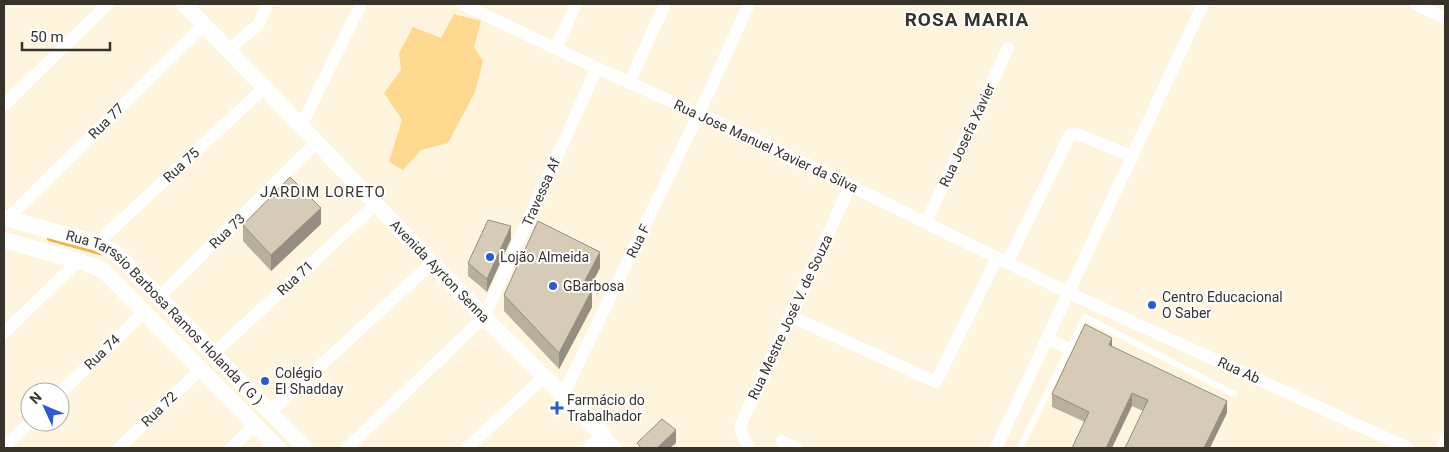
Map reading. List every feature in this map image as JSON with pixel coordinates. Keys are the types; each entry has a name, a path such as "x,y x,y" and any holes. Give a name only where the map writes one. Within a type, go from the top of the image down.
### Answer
{"street":[{"path":"4,105 108,4"},
{"name":"Avenida Ayrton Senna","path":"184,4 265,87 316,143 377,203 484,317 616,448"},
{"path":"228,49 258,24 267,4"},
{"path":"300,126 361,4"},
{"path":"556,48 576,4"},
{"path":"629,83 665,4"},
{"name":"Rua F","path":"563,395 699,113 748,4"},
{"path":"996,448 1203,4"},
{"path":"1415,4 1432,7 1445,18"},
{"name":"Rua Jose Manuel Xavier da Silva","path":"469,5 597,68 699,113 1069,293"},
{"name":"Rua 77","path":"5,218 204,24"},
{"name":"Rua Josefa Xavier","path":"926,222 1008,48"},
{"name":"Travessa Af","path":"484,317 597,68"},
{"name":"Rua 75","path":"97,243 265,87"},
{"path":"792,316 936,382 1070,135 1077,134 1133,157"},
{"name":"Rua 73","path":"159,297 316,143"},
{"name":"Rua Mestre José V. de Souza","path":"749,448 740,430 741,424 850,186"},
{"name":"Rua 71","path":"214,353 377,203"},
{"name":"Rua Tarssio Barbosa Ramos Holanda ( G )","path":"5,218 97,243 120,257 305,448"},
{"name":"Rua Tarssio Barbosa Ramos Holanda ( G )","path":"4,240 103,270 278,448"},
{"path":"4,333 78,261"},
{"path":"270,412 433,262"},
{"name":"Rua Ab","path":"1069,293 1408,448"},
{"name":"Rua 74","path":"70,383 145,311"},
{"path":"347,448 484,317"},
{"path":"1048,339 1069,349"},
{"name":"Rua 72","path":"118,448 200,370"},
{"path":"467,448 544,377"},
{"path":"229,398 243,384"},
{"path":"231,448 255,425"},
{"path":"4,447 20,432"},
{"path":"591,448 604,436"},
{"path":"1442,448 1445,440"},
{"path":"782,441 796,448"}],"lane":[{"path":"1020,448 1087,317 1234,394"}],"shaded area":[{"path":"454,14 481,21 474,47 483,61 475,92 448,143 421,150 403,170 389,162 402,120 384,93 401,70 399,53 413,27 441,38"}],"building":[{"path":"290,177 321,208 271,255 243,225"},
{"path":"488,220 511,226 487,279 468,263"},
{"name":"GBarbosa","path":"538,221 600,252 581,288 592,290 559,353 504,295"},
{"path":"1085,324 1112,338 1109,345 1227,401 1204,448 1125,448 1148,400 1132,393 1106,448 1072,448 1089,412 1052,394"},
{"path":"662,419 676,430 657,448 641,448 637,443"}],"waterway":[{"path":"49,239 100,253"}],"place":[{"name":"Lojão Almeida","path":"490,257"},
{"name":"GBarbosa","path":"553,286"},
{"name":"Centro Educacional O Saber","path":"1152,305"},
{"name":"Colégio El Shadday","path":"265,381"},
{"name":"Farmácio do Trabalhador","path":"557,408"}],"district":[{"name":"ROSA MARIA","path":"967,19"},
{"name":"JARDIM LORETO","path":"323,192"}]}
